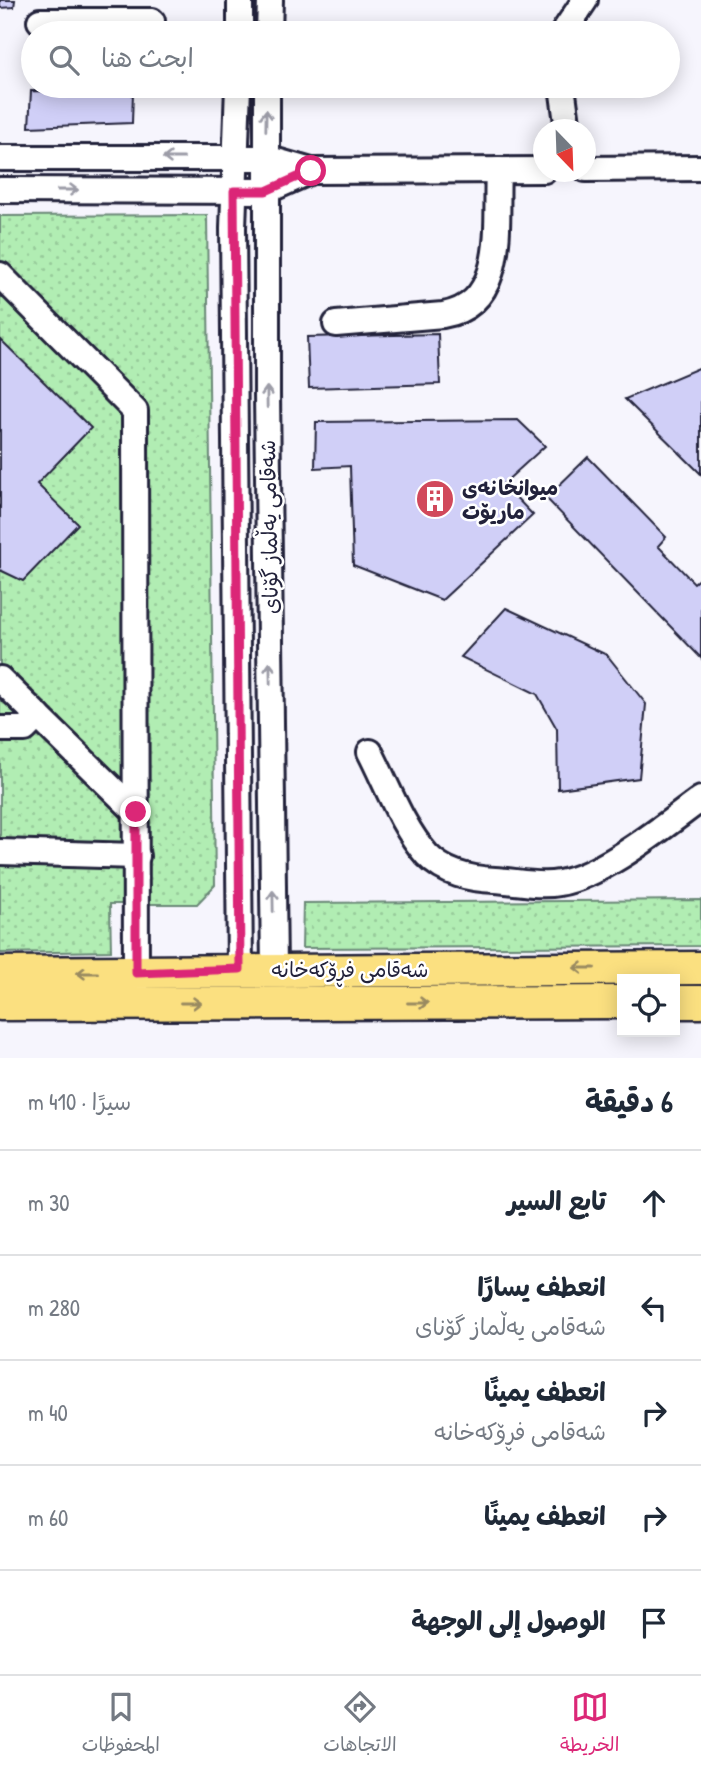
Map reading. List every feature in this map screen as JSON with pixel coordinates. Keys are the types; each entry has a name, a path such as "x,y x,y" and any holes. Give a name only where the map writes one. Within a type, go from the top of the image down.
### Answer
{"main road":[{"name":"شەقامی فڕۆکەخانە","path":"0,1004 136,988 240,969 701,968"},
{"name":"شەقامی فڕۆکەخانە","path":"0,973 136,988 617,1002"},
{"path":"680,1002 701,1002"}],"street":[{"path":"240,0 240,21"},
{"path":"269,21 270,0"},
{"path":"571,21 584,0"},
{"name":"شەقامی یەڵماز گۆنای","path":"238,98 234,191 240,969"},
{"name":"شەقامی یەڵماز گۆنای","path":"267,98 274,969"},
{"path":"564,98 566,119"},
{"path":"0,158 266,158 311,171 533,170"},
{"path":"596,169 701,168"},
{"path":"336,324 443,315 454,313 475,302 492,273 498,170"},
{"path":"0,190 266,191 311,171"},
{"path":"0,275 135,411 136,988"},
{"path":"0,679 136,812"},
{"path":"0,729 25,729 38,716"},
{"path":"370,752 413,836 428,856 447,870 470,879 559,884 584,875 632,848 701,799"},
{"path":"0,852 137,856"}],"green space":[{"path":"207,215 215,885 197,904 110,904 111,951 0,953 0,216"},
{"path":"701,900 701,946 302,948 303,903"}],"building":[{"path":"0,0 15,0 14,7 0,8"},
{"path":"31,98 133,98 132,123 29,127"},
{"path":"438,334 440,384 309,388 307,337"},
{"path":"0,339 91,428 37,484 78,524 23,581 0,570"},
{"path":"701,367 701,474 625,399"},
{"name":"میوانخانەی ماریۆت","path":"518,420 545,446 503,484 533,515 442,600 353,565 350,466 315,468 316,422"},
{"path":"588,457 666,537 658,546 694,583 701,577 701,658 546,498"},
{"path":"506,608 607,655 646,704 639,778 558,789 557,729 537,694 461,657"}],"place":[{"name":"میوانخانەی ماریۆت","path":"435,499"}],"route":[{"path":"136,812 136,973 240,969 235,638 234,191 266,191 311,171"}]}
